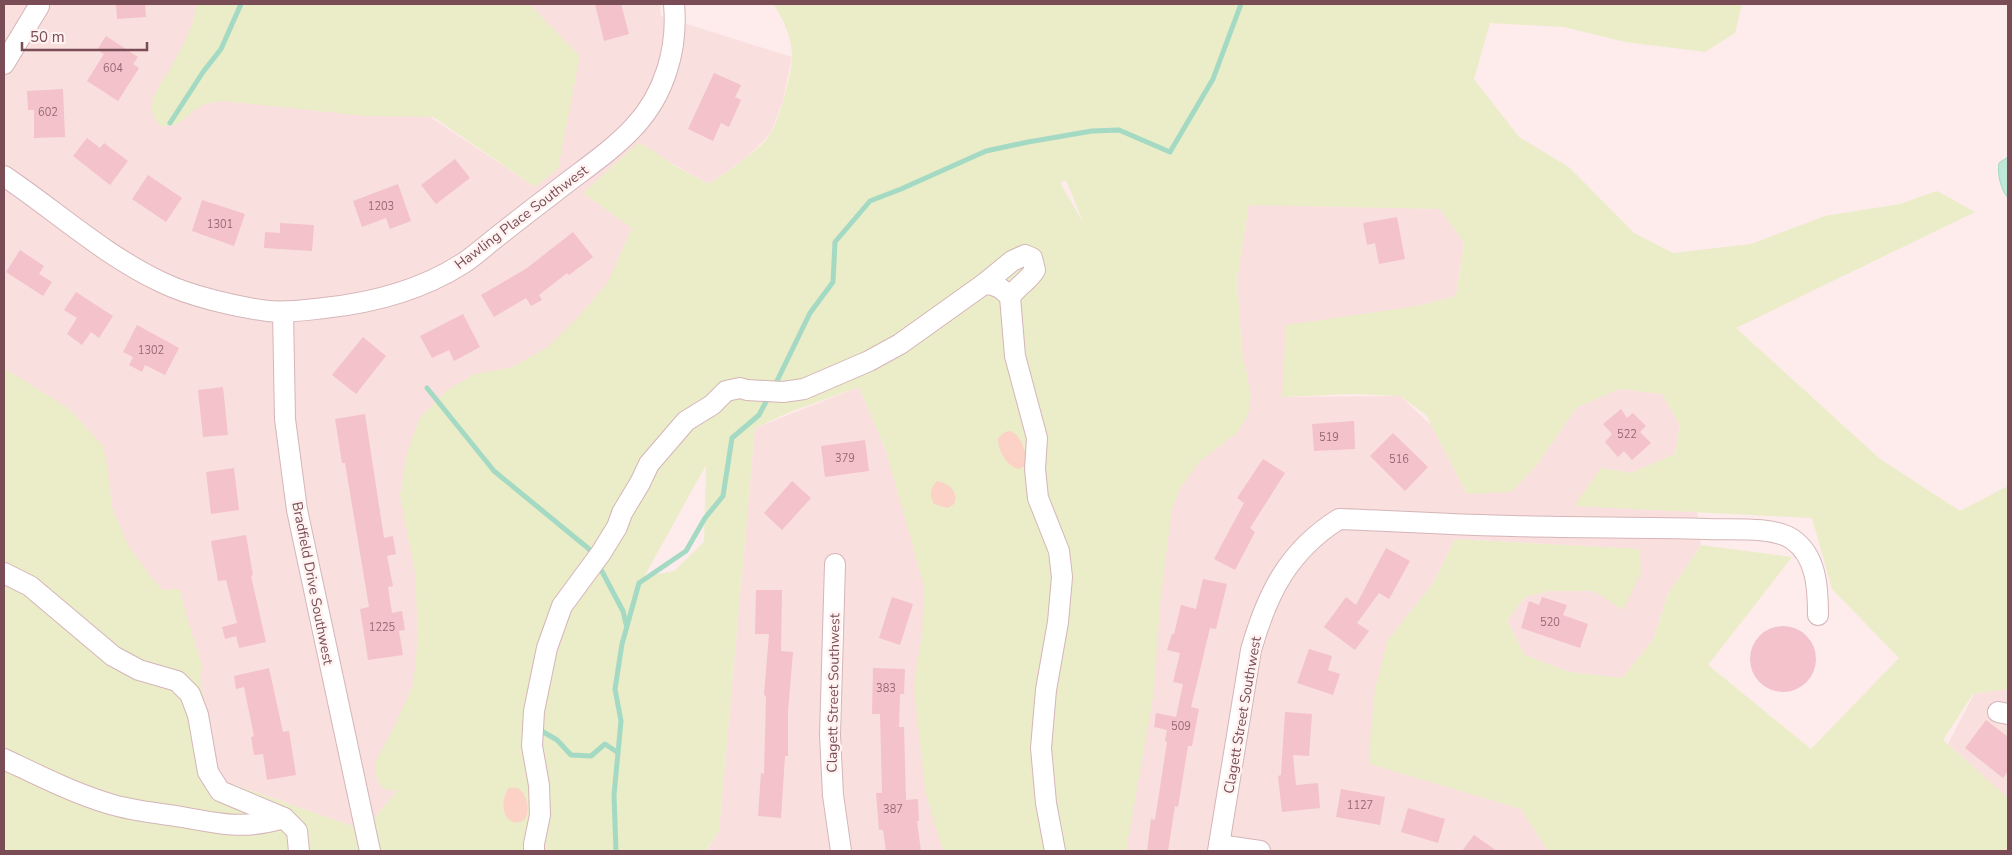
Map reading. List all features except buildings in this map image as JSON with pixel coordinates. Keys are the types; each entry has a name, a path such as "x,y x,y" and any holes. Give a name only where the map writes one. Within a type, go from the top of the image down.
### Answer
{"street":[{"name":"Hawling Place Southwest","path":"4,176 115,255 160,282 180,291 242,307 283,312 358,304 380,299 430,282 463,264 611,148 634,127 660,88 669,66 674,43 674,4"},
{"path":"4,64 39,6"},
{"path":"534,851 540,815 540,785 532,746 534,711 547,648 562,606 597,560 617,527 622,513 640,484 649,464 686,421 712,405 726,391 740,388 783,392 804,389 869,361 900,344 984,284 1012,261 1025,256 1032,258 1035,270 1032,275 1016,288 1010,297"},
{"path":"984,284 996,286 1004,290 1010,297 1015,356 1037,438 1035,469 1038,498 1059,551 1062,577 1058,622 1046,690 1041,748 1046,803 1055,851"},
{"name":"Bradfield Drive Southwest","path":"283,312 285,419 297,510 370,851"},
{"name":"Clagett Street Southwest","path":"1218,848 1251,650 1260,620 1278,580 1291,561 1305,544 1321,530 1339,519 1512,526 1758,530 1778,533 1792,539 1802,548 1810,561 1816,576 1818,615"},
{"name":"Clagett Street Southwest","path":"835,564 830,735 833,795 841,851"},
{"path":"4,573 30,586 113,656 139,670 177,681 190,694 198,715 208,772 220,791 284,818 297,831 299,851"},
{"path":"4,758 93,799 130,808 223,825 251,825 284,818"},
{"path":"1218,848 1260,851"}],"shaded area":[{"path":"4,4 261,4 535,187 580,56 529,4 660,4 661,16 792,57 783,100 771,133 746,158 709,184 673,164 583,193 632,228 422,761 364,830 221,780 128,591 4,426"},
{"path":"197,4 529,4 580,56 558,169 535,187 433,117 365,116 222,101 208,103 200,107 180,122 168,126 160,126 154,118 152,111 154,96 185,41 194,19"},
{"path":"773,4 1742,4 1735,33 1705,52 1625,42 1564,27 1490,23 1474,79 1519,137 1570,168 1634,233 1673,253 1751,244 1825,216 1900,204 1937,191 1975,212 1736,328 1880,459 1960,511 2008,486 2008,689 1973,694 1943,740 2008,798 2008,851 1548,851 1521,809 1370,764 1370,741 1375,688 1388,640 1434,582 1455,539 1640,549 1641,573 1623,610 1594,591 1549,591 1525,597 1507,621 1525,655 1569,672 1622,678 1653,640 1668,594 1701,545 1792,557 1708,665 1811,749 1899,658 1832,589 1812,518 1574,506 1601,468 1631,473 1675,454 1680,425 1662,394 1619,389 1576,408 1537,465 1511,492 1467,494 1426,415 1400,396 1352,394 1282,397 1286,325 1417,306 1456,296 1464,243 1440,209 1249,205 1237,280 1242,351 1251,395 1248,415 1237,433 1200,461 1181,487 1172,509 1160,603 1154,692 1126,851 943,851 925,791 914,686 922,633 924,586 886,451 859,387 790,412 755,428 719,832 705,851 4,851 4,368 69,409 103,446 108,470 112,508 128,545 152,579 163,590 180,589 202,665 200,679 221,780 364,830 397,791 384,789 377,781 375,763 413,685 418,638 415,573 400,496 407,454 419,419 447,390 475,374 512,367 548,347 579,316 608,282 632,228 583,193 638,143 648,147 673,165 709,184 743,160 767,139 775,125 781,106 790,74 792,58 789,37 784,22","holes":["1066,180 1084,224 1060,183","706,465 704,542 674,571 644,577"]},
{"path":"2008,157 2008,198 1999,177 1999,163"},
{"path":"1249,204 1440,209 1464,242 1456,296 1417,306 1282,397 1400,396 1431,425 1467,494 1537,465 1576,408 1619,389 1662,394 1680,425 1675,454 1631,473 1601,468 1575,506 1697,512 1701,545 1668,594 1653,640 1622,678 1569,672 1525,655 1507,620 1525,597 1549,591 1594,591 1641,573 1639,549 1455,539 1434,582 1388,640 1370,763 1521,809 1548,851 1112,851 1181,446 1242,351 1237,280"},
{"path":"859,387 886,451 1018,851 706,851 719,832 755,428"},
{"path":"2008,689 2008,799 1948,744 1974,694"}],"sand":[{"path":"1010,431 1020,440 1026,455 1027,465 1019,469 1007,461 999,447 998,438 1005,432"},
{"path":"937,481 949,486 954,492 954,504 948,508 934,504 932,501 932,489"},
{"path":"509,788 519,789 527,801 527,815 522,821 511,821 507,818 504,800"}],"waterway":[{"path":"170,123 203,72 221,49 241,4"},
{"path":"774,387 810,313 833,282 835,242 870,201 986,151 1092,131 1119,130 1170,152 1213,79 1241,4"},
{"path":"427,388 494,471 589,549 592,555"},
{"path":"616,851 614,795 621,721 615,689 622,644 639,583 686,551 705,518 723,496 732,438 759,415 769,396"},
{"path":"598,564 623,611 626,624"},
{"path":"540,730 557,740 571,755 591,756 605,744 617,752"}]}
